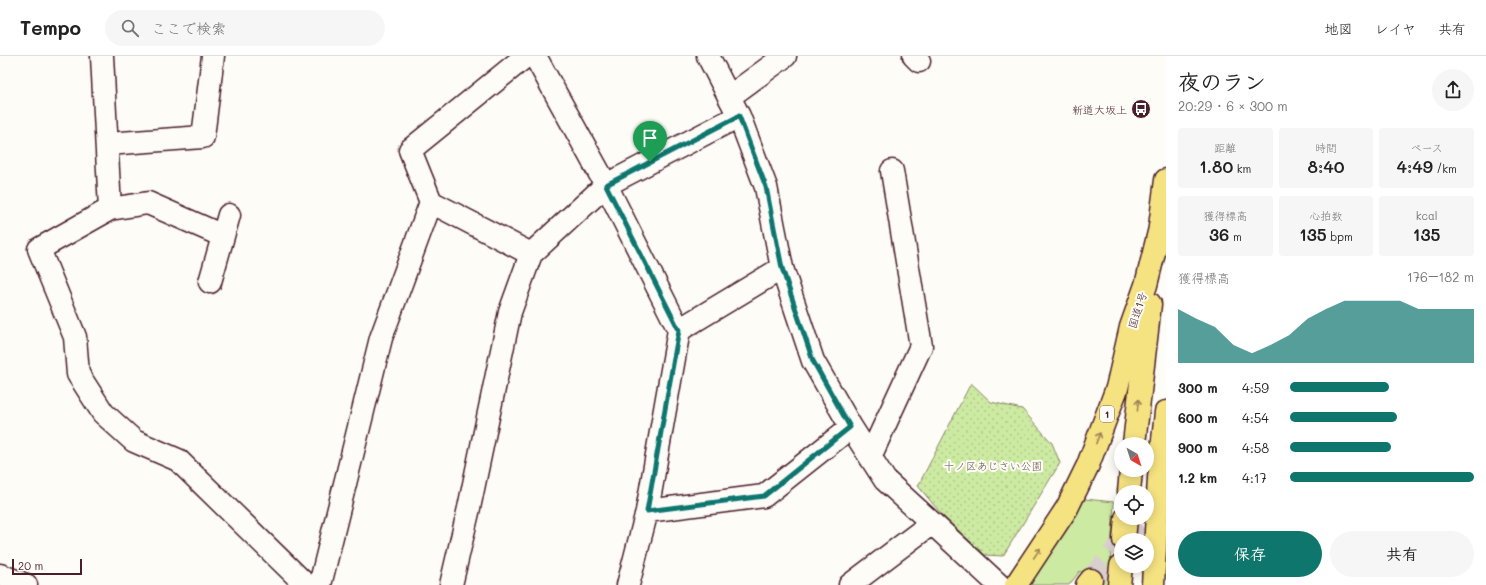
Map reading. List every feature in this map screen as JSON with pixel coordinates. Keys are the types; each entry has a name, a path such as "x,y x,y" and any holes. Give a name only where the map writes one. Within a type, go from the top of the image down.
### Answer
{"highway":[{"name":"1","path":"1160,228 1166,180"},
{"name":"国道1号","path":"1135,437 1144,347 1160,228"},
{"name":"国道1号","path":"1016,585 1067,508 1088,465 1117,388 1131,327 1146,285 1160,228"},
{"path":"1153,585 1166,412"},
{"path":"1119,585 1120,573"}],"street":[{"path":"102,56 110,208"},
{"path":"107,144 202,137 213,56"},
{"path":"526,56 410,150 431,202 531,254"},
{"path":"535,56 606,185 679,330 647,511 628,585"},
{"path":"708,56 734,106 766,187 782,268 813,361 850,427 885,480 998,585"},
{"path":"451,585 469,508 510,312 531,254 606,185 734,106 785,56"},
{"path":"870,457 921,346 892,171"},
{"path":"320,585 381,338 431,202"},
{"path":"223,236 148,203 110,208 39,249 75,338 78,374 103,413 134,441 178,460 306,585"},
{"path":"210,282 229,215"},
{"path":"679,330 782,268"},
{"path":"647,511 764,496 850,427"},
{"path":"850,585 932,523"},
{"path":"0,575 26,585"}],"green space":[{"name":"十ノ区あじさい公園","path":"971,383 991,402 1022,409 1052,443 1060,463 1003,556 985,555 943,516 918,486"},
{"path":"1085,499 1114,502 1109,585 1097,585 1080,571 1069,585 1028,585"}],"tunnel":[{"path":"1130,533 1137,525"},
{"path":"1091,580 1114,552"}],"place":[{"name":"新道大坂上","path":"1141,109"}],"route":[{"path":"739,116 766,187 782,268 813,361 850,427 764,496 647,511 679,330 606,185 650,162 739,116"}]}
